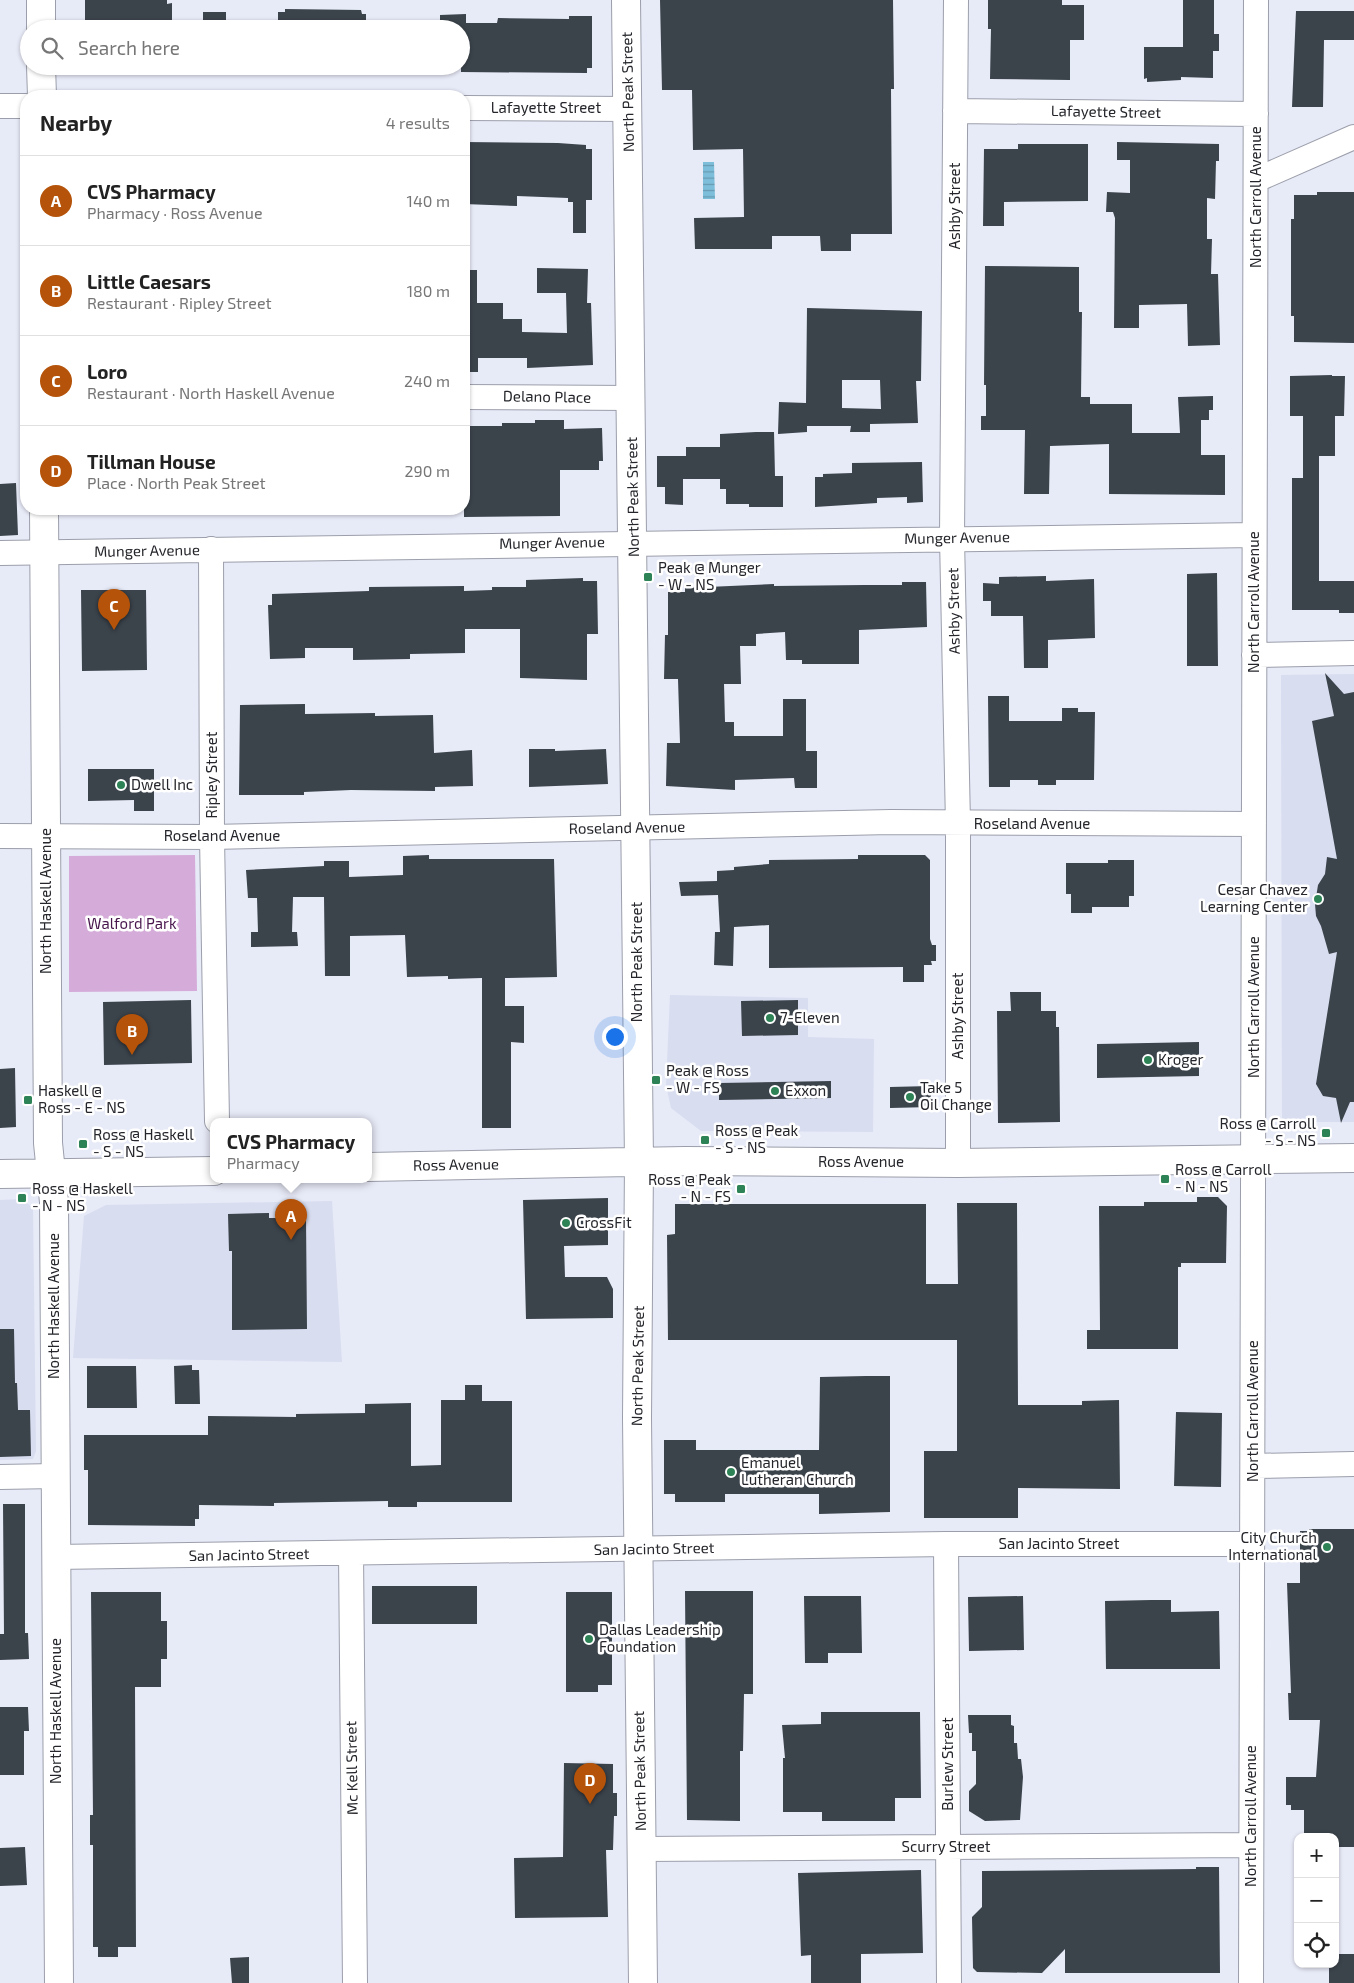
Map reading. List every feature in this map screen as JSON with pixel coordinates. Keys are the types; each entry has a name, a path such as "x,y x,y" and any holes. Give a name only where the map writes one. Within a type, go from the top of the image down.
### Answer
{"main road":[{"path":"41,0 41,20"},
{"name":"North Peak Street","path":"626,0 639,1162 639,1549 643,1983"},
{"path":"41,75 42,90"},
{"name":"North Haskell Avenue","path":"44,515 48,1143 54,1202 59,1983"},
{"name":"Ross Avenue","path":"372,1166 639,1162 958,1163 1354,1158"},
{"path":"0,1174 210,1171"}],"street":[{"name":"Ashby Street","path":"956,0 952,538 958,824 958,1163"},
{"name":"North Carroll Avenue","path":"1251,1983 1256,0"},
{"path":"0,106 20,106"},
{"name":"Lafayette Street","path":"470,108 628,109"},
{"name":"Lafayette Street","path":"955,111 1256,114"},
{"path":"1256,180 1354,137"},
{"name":"Delano Place","path":"470,397 631,398"},
{"name":"Munger Avenue","path":"0,553 633,542 1254,535"},
{"name":"Ripley Street","path":"211,549 212,837 217,1118"},
{"path":"1254,655 1354,653"},
{"name":"Roseland Avenue","path":"0,836 212,837 890,822 958,824 1254,824"},
{"path":"1253,1466 1354,1464"},
{"path":"0,1477 55,1476"},
{"name":"San Jacinto Street","path":"55,1557 946,1544 1252,1544"},
{"name":"Burlew Street","path":"946,1544 949,1983"},
{"name":"Mc Kell Street","path":"350,1553 355,1983"},
{"name":"Scurry Street","path":"641,1849 1251,1845"}],"shaded area":[{"name":"Cesar Chavez Learning Center","path":"1354,674 1354,1122 1282,1122 1281,675"},
{"path":"670,995 808,998 808,1037 874,1039 873,1132 701,1131 671,1108 666,1085"},
{"path":"22,1199 33,1208 36,1451 33,1459 0,1460 0,1200"},
{"path":"332,1201 342,1362 73,1358 84,1216 106,1205"}],"green space":[{"name":"Walford Park","path":"195,855 197,991 69,992 69,856"}],"water":[{"path":"703,162 714,162 715,199 703,199"}],"building":[{"path":"85,0 167,0 167,4 172,3 172,20 85,20"},
{"path":"660,0 893,0 894,89 891,89 892,234 851,234 851,251 821,251 820,236 772,236 772,249 695,249 694,218 744,217 743,149 693,150 692,90 662,90"},
{"path":"988,0 1062,0 1062,5 1084,5 1084,40 1070,40 1070,80 990,79 991,29 988,29"},
{"path":"1183,0 1214,0 1214,34 1219,34 1219,51 1213,51 1213,78 1181,77 1181,80 1147,82 1147,78 1144,79 1144,47 1183,47"},
{"path":"285,9 361,10 362,14 366,14 366,20 278,20 278,12 285,12"},
{"path":"1296,11 1354,11 1354,40 1324,40 1323,107 1292,107"},
{"path":"203,12 226,12 226,20 203,20"},
{"path":"466,14 466,20 440,20 440,15"},
{"path":"569,16 592,16 592,68 587,68 587,73 470,72 470,23 497,23 498,18 569,19"},
{"path":"470,142 558,143 586,145 586,149 592,149 592,200 586,200 586,233 573,233 573,202 568,202 568,198 517,196 517,206 470,204"},
{"path":"1117,142 1219,144 1219,161 1216,161 1215,199 1207,198 1207,239 1212,239 1211,274 1218,274 1220,345 1188,346 1187,304 1139,305 1139,328 1114,328 1115,218 1113,212 1106,212 1107,192 1130,193 1130,160 1117,160"},
{"path":"1018,144 1088,144 1088,201 1004,202 1004,226 983,226 984,149 1018,149"},
{"path":"1317,192 1354,192 1354,343 1294,342 1294,316 1291,316 1291,219 1294,219 1294,195 1317,195"},
{"path":"985,266 1079,267 1079,312 1082,312 1081,397 1090,397 1090,404 1132,404 1132,433 1180,433 1178,397 1213,396 1213,410 1209,410 1209,420 1201,420 1201,455 1225,455 1225,495 1109,494 1109,444 1050,446 1049,494 1024,494 1025,430 981,430 981,416 986,416 986,385 984,385"},
{"path":"537,268 588,269 587,303 591,303 593,365 527,368 527,358 478,358 478,372 470,372 470,270 477,270 477,303 503,303 503,319 522,319 522,332 567,333 566,293 537,293"},
{"path":"807,308 922,311 921,381 916,381 918,423 870,424 870,432 850,432 851,426 807,426 807,432 778,434 779,402 806,403","holes":["842,380 880,380 881,409 842,408"]},
{"path":"1290,376 1345,376 1344,416 1335,416 1335,456 1319,456 1319,581 1354,581 1354,613 1339,613 1339,610 1292,610 1292,478 1303,478 1303,416 1290,416"},
{"path":"535,420 564,420 564,429 602,428 603,461 599,461 599,470 560,470 560,516 464,517 464,515 470,515 470,426 502,426 502,423 535,423"},
{"path":"774,432 775,476 783,476 783,507 749,507 749,504 726,504 726,489 720,489 720,479 683,479 683,505 665,504 665,487 657,487 657,456 686,456 686,447 720,447 720,434"},
{"path":"922,462 923,502 907,503 907,497 877,498 877,503 815,507 815,477 823,477 823,474 852,473 852,463"},
{"path":"16,483 18,535 0,536 0,484"},
{"path":"1217,573 1218,666 1187,666 1187,574"},
{"path":"1046,576 1046,581 1094,579 1095,638 1048,640 1048,668 1024,668 1023,616 991,616 991,601 983,601 983,583 999,584 999,577"},
{"path":"583,578 583,581 597,581 598,634 587,634 587,680 520,678 520,629 465,629 465,653 410,654 410,659 353,660 353,648 305,648 305,658 270,659 268,605 272,605 272,594 369,591 369,587 464,586 464,591 492,590 492,587 526,587 526,580"},
{"path":"902,582 926,582 927,627 859,630 859,664 802,664 802,660 786,660 785,632 756,634 756,646 740,646 741,684 724,684 725,722 734,722 734,736 783,736 783,699 806,699 806,751 817,751 817,788 795,788 794,778 735,780 735,790 666,786 667,743 680,743 678,679 664,679 665,635 668,635 668,592 685,592 685,588 774,584 774,586 902,585"},
{"path":"81,590 146,590 147,670 82,671"},
{"path":"1325,673 1344,694 1354,692 1354,1102 1350,1102 1341,1123 1336,1098 1323,1096 1316,1084 1337,952 1329,954 1316,916 1315,904 1318,885 1325,874 1327,857 1337,859 1312,721 1334,716"},
{"path":"988,696 1009,696 1009,721 1062,721 1062,708 1078,708 1078,712 1095,712 1094,780 1056,780 1056,785 1038,785 1038,780 1010,780 1010,787 989,787"},
{"path":"305,704 305,714 375,713 375,716 433,715 434,753 472,750 473,786 435,787 435,791 351,790 304,792 304,795 239,795 240,705"},
{"path":"529,749 555,749 555,751 606,749 608,784 529,787"},
{"name":"Dwell Inc","path":"88,769 154,769 154,811 134,811 134,800 88,801"},
{"path":"429,855 429,859 554,859 557,977 505,978 505,1006 524,1006 524,1043 511,1042 511,1128 482,1128 482,978 448,979 448,976 407,977 405,935 350,936 350,976 325,976 324,897 293,897 292,932 297,932 298,946 251,947 251,932 258,932 257,898 248,898 246,870 324,866 324,861 349,861 349,877 403,875 403,856"},
{"path":"858,855 925,855 930,860 930,939 932,945 936,945 936,961 931,961 932,965 924,965 924,982 903,982 903,967 769,968 769,925 734,927 733,966 714,965 715,932 720,932 718,895 681,896 679,882 717,881 717,871 734,870 734,867 769,864 769,860 858,859"},
{"path":"1108,860 1134,860 1134,896 1129,896 1129,907 1092,907 1092,913 1071,913 1071,894 1066,894 1066,863 1108,863"},
{"path":"1010,992 1041,992 1041,1011 1056,1011 1056,1027 1059,1027 1060,1122 998,1123 997,1011 1011,1011"},
{"path":"191,1000 192,1063 104,1065 103,1002"},
{"name":"7-Eleven","path":"798,1000 798,1035 742,1036 741,1001"},
{"name":"Kroger","path":"1199,1042 1199,1076 1097,1078 1097,1044"},
{"path":"15,1068 16,1127 0,1128 0,1069"},
{"name":"Exxon","path":"831,1081 831,1098 719,1100 719,1083"},
{"name":"Take 5 Oil Change","path":"931,1086 931,1107 890,1108 890,1087"},
{"path":"1197,1197 1218,1197 1227,1206 1226,1263 1181,1263 1181,1267 1178,1267 1178,1349 1087,1349 1087,1330 1100,1330 1099,1206 1144,1206 1144,1202 1197,1202"},
{"path":"608,1198 608,1245 564,1246 565,1277 607,1277 613,1289 613,1318 526,1319 523,1200"},
{"path":"957,1203 1017,1203 1018,1405 1082,1405 1082,1401 1119,1400 1120,1489 1018,1488 1018,1518 924,1518 924,1451 957,1451 957,1340 668,1340 667,1235 675,1234 675,1204 926,1204 926,1284 958,1284"},
{"path":"269,1213 269,1218 306,1218 307,1329 232,1330 232,1251 229,1251 228,1214"},
{"path":"0,1329 14,1329 15,1383 17,1383 18,1410 30,1410 31,1456 0,1457"},
{"path":"192,1365 192,1370 199,1370 200,1404 175,1404 174,1366"},
{"path":"87,1366 136,1366 137,1408 87,1408"},
{"path":"890,1376 890,1512 819,1514 819,1494 725,1494 725,1502 675,1502 675,1494 664,1494 664,1440 696,1440 696,1450 819,1450 820,1377"},
{"path":"465,1385 482,1385 482,1401 512,1401 512,1502 417,1502 417,1507 388,1507 388,1501 274,1503 274,1506 199,1505 199,1519 195,1519 195,1526 88,1525 88,1470 84,1470 84,1435 208,1435 208,1416 296,1417 296,1414 365,1413 365,1404 411,1403 411,1466 441,1465 441,1400 465,1400"},
{"path":"1176,1412 1222,1413 1221,1487 1174,1486"},
{"path":"3,1504 25,1504 25,1633 28,1633 29,1659 0,1660 0,1634 4,1634"},
{"path":"1309,1529 1354,1529 1354,1847 1339,1847 1339,1833 1304,1833 1304,1810 1291,1810 1291,1805 1286,1805 1286,1777 1316,1777 1320,1720 1289,1720 1288,1693 1291,1693 1287,1583 1300,1583 1300,1531 1309,1531"},
{"path":"372,1586 477,1586 477,1624 372,1624"},
{"path":"685,1591 753,1591 753,1694 744,1694 743,1751 740,1751 740,1821 687,1820"},
{"path":"91,1592 161,1592 161,1621 167,1621 167,1659 161,1659 161,1687 135,1687 136,1947 118,1947 118,1957 98,1957 98,1947 93,1947 93,1845 90,1845 90,1815 93,1815"},
{"name":"Dallas Leadership Foundation","path":"566,1592 612,1592 612,1685 598,1685 598,1692 566,1692"},
{"path":"804,1596 861,1596 862,1653 828,1653 828,1663 805,1663"},
{"path":"1023,1596 1024,1650 969,1651 968,1597"},
{"path":"1171,1600 1171,1612 1219,1611 1220,1669 1106,1669 1105,1601"},
{"path":"0,1707 28,1707 29,1731 24,1731 24,1775 0,1775"},
{"path":"821,1712 920,1712 921,1798 895,1798 895,1821 822,1821 822,1812 783,1812 783,1758 785,1758 782,1725 821,1724"},
{"path":"968,1715 1011,1715 1011,1725 1014,1726 1014,1743 1017,1743 1018,1759 1021,1759 1023,1777 1020,1820 985,1821 969,1811 969,1791 976,1784 976,1751 972,1751 972,1733 969,1733"},
{"path":"564,1763 613,1764 613,1793 617,1793 617,1816 614,1816 613,1850 606,1850 608,1917 515,1918 514,1858 563,1857"},
{"path":"25,1847 27,1885 0,1886 0,1848"},
{"path":"1196,1867 1219,1867 1220,1973 1065,1973 1065,1949 1042,1973 977,1972 973,1968 972,1917 982,1907 982,1871 1196,1869"},
{"path":"921,1870 923,1953 861,1954 861,1983 811,1983 811,1955 801,1956 798,1873"},
{"path":"1339,1954 1354,1954 1354,1983 1329,1983 1329,1968 1339,1968"},
{"path":"249,1957 249,1983 232,1983 230,1958"}],"place":[{"name":"Peak @ Munger - W - NS","path":"648,577"},
{"name":"Loro","path":"114,630"},
{"name":"Dwell Inc","path":"121,785"},
{"name":"Cesar Chavez Learning Center","path":"1318,899"},
{"name":"7-Eleven","path":"770,1018"},
{"name":"Little Caesars","path":"132,1055"},
{"name":"Kroger","path":"1148,1060"},
{"name":"Peak @ Ross - W - FS","path":"656,1080"},
{"name":"Exxon","path":"775,1091"},
{"name":"Take 5 Oil Change","path":"910,1097"},
{"name":"Haskell @ Ross - E - NS","path":"28,1100"},
{"name":"Ross @ Carroll - S - NS","path":"1326,1133"},
{"name":"Ross @ Peak - S - NS","path":"705,1140"},
{"name":"Ross @ Haskell - S - NS","path":"83,1144"},
{"name":"Ross @ Carroll - N - NS","path":"1165,1179"},
{"name":"Ross @ Peak - N - FS","path":"741,1189"},
{"name":"Ross @ Haskell - N - NS","path":"22,1198"},
{"name":"CrossFit","path":"566,1223"},
{"name":"CVS Pharmacy","path":"291,1240"},
{"name":"Emanuel Lutheran Church","path":"731,1472"},
{"name":"City Church International","path":"1327,1547"},
{"name":"Dallas Leadership Foundation","path":"589,1639"},
{"name":"Tillman House","path":"590,1804"}]}
